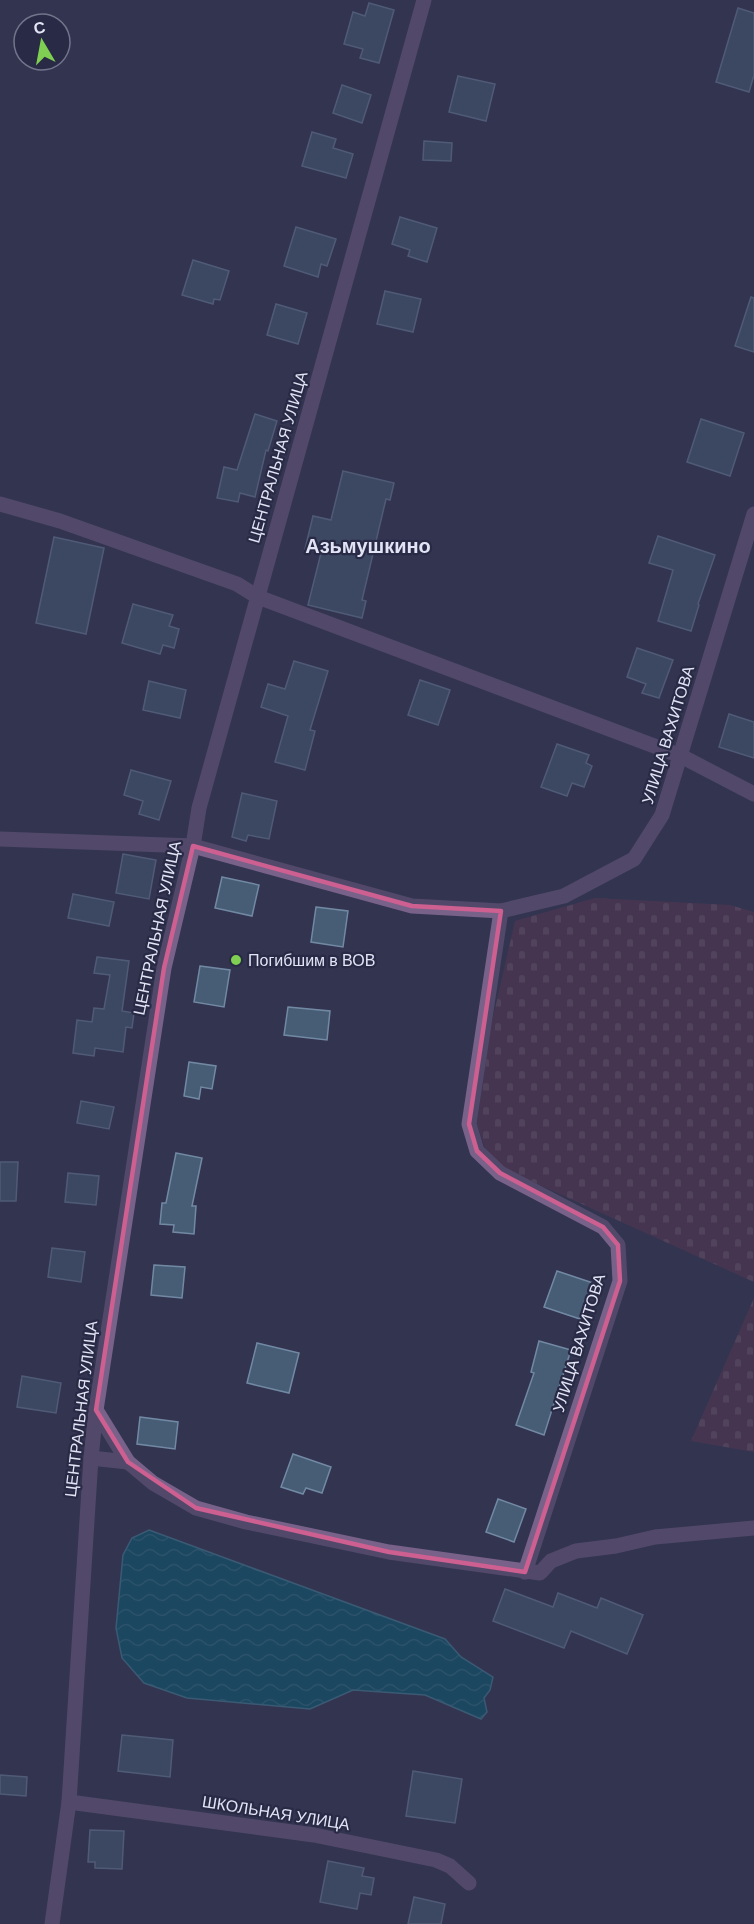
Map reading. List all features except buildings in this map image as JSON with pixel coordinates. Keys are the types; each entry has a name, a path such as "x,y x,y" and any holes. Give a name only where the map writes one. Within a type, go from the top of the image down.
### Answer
{"street":[{"name":"ЦЕНТРАЛЬНАЯ УЛИЦА","path":"52,1924 69,1802 96,1410 164,968 193,846 199,808 424,0"},
{"path":"0,504 60,521 237,584 258,597 681,756 754,794"},
{"name":"УЛИЦА ВАХИТОВА","path":"0,839 193,846 412,906 501,911 564,896 634,859 662,815 754,513"},
{"name":"УЛИЦА ВАХИТОВА","path":"501,911 469,1124 477,1151 500,1173 603,1227 618,1245 620,1281 525,1572"},
{"path":"96,1410 128,1462 153,1483 196,1508 246,1522 389,1552 540,1573 551,1561 576,1551 616,1546 655,1537 754,1528"},
{"path":"91,1458 128,1462"},
{"name":"ШКОЛЬНАЯ УЛИЦА","path":"69,1802 314,1834 436,1860 450,1866 469,1883"}],"highlighted area":[{"path":"193,846 412,906 501,911 469,1124 477,1151 500,1173 603,1227 618,1245 620,1281 525,1572 389,1552 196,1508 128,1462 96,1410 164,968"}],"green space":[{"path":"595,898 730,905 754,912 754,1282 511,1172 495,1162 485,1148 477,1124 491,1026 515,921"},
{"path":"754,1298 754,1452 691,1441"}],"water":[{"path":"149,1530 445,1639 461,1657 493,1677 490,1690 484,1698 487,1712 481,1719 425,1695 353,1690 310,1709 187,1698 144,1683 122,1658 116,1628 123,1555 132,1538"}],"place":[{"name":"Погибшим в ВОВ","path":"236,960"}],"district":[{"name":"Азьмушкино","path":"368,546"}]}
